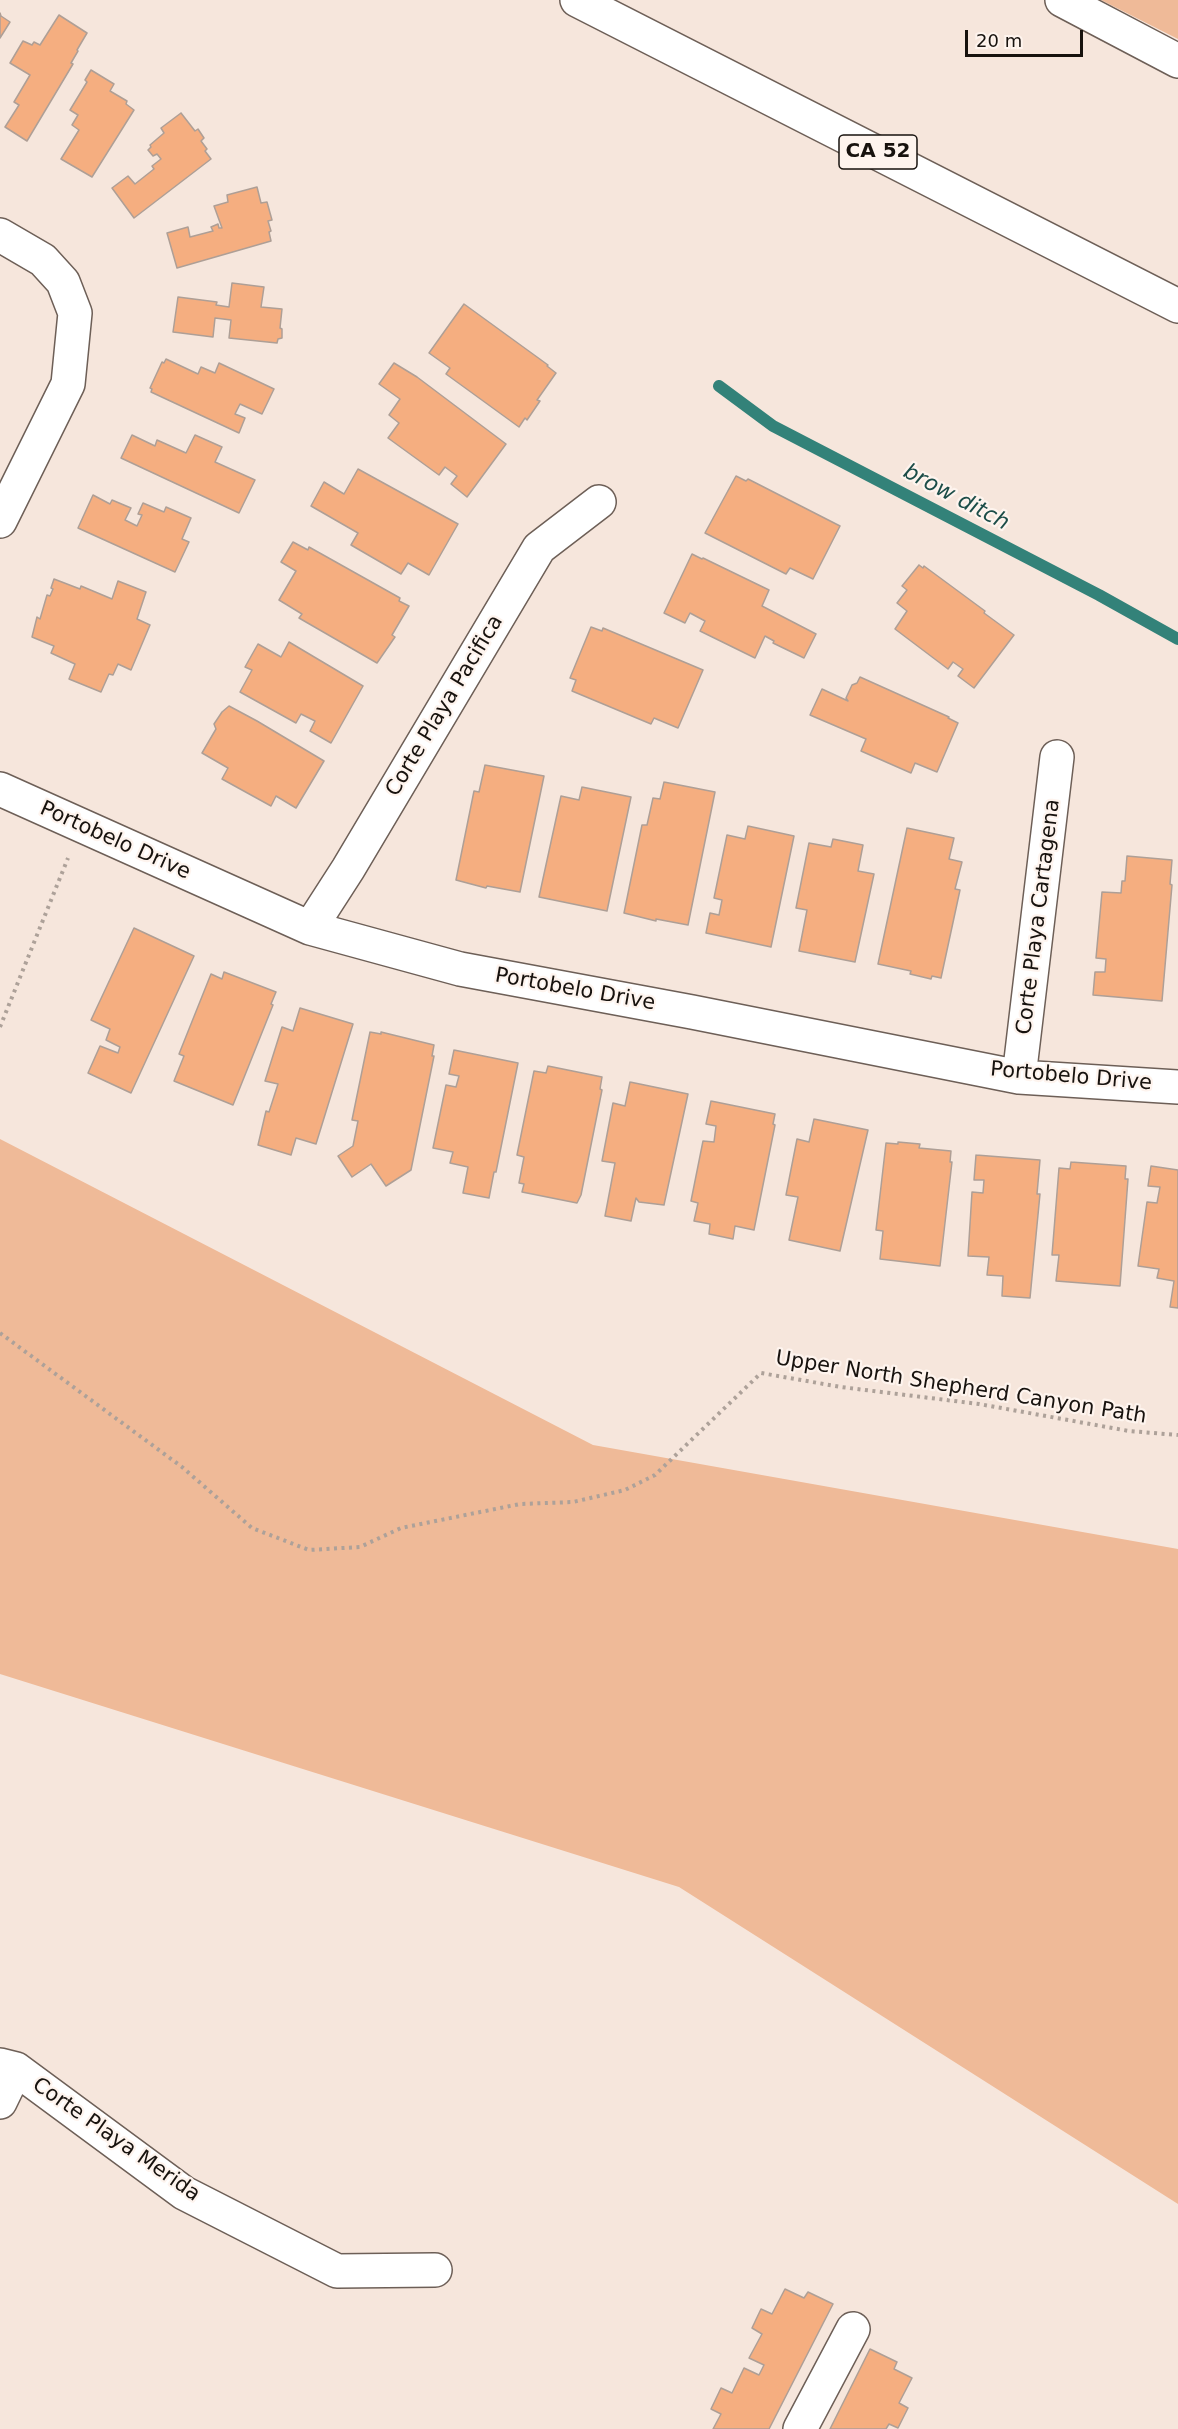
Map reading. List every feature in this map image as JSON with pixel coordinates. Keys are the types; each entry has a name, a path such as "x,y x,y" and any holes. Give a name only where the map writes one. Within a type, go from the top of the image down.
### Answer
{"main road":[{"name":"CA 52","path":"577,0 1178,306"},
{"path":"1062,0 1178,61"},
{"path":"0,235 43,260 63,282 75,313 68,384 0,521"},
{"name":"Corte Playa Pacifica","path":"310,928 348,869 539,548 599,502"},
{"name":"Corte Playa Cartagena","path":"1019,1077 1058,757"},
{"name":"Portobelo Drive","path":"0,789 310,928 460,969 1019,1077 1178,1087"},
{"path":"0,2102 8,2067"},
{"name":"Corte Playa Merida","path":"8,2067 184,2193 337,2271 435,2270"},
{"path":"800,2429 853,2329"}],"path":[{"path":"0,1027 81,826"},
{"name":"Upper North Shepherd Canyon Path","path":"0,1333 182,1467 252,1527 309,1550 360,1547 401,1528 520,1504 573,1502 625,1490 655,1475 761,1373 841,1387 979,1404 1129,1431 1178,1435"}],"shaded area":[{"path":"1101,0 1178,0 1178,39"},
{"path":"0,1139 593,1445 1178,1549 1178,2204 679,1887 0,1674"}],"building":[{"path":"0,13 10,22 0,38"},
{"path":"59,15 87,33 71,63 73,64 27,141 5,127 19,105 14,102 30,75 10,63 23,41 32,45 34,42 40,45"},
{"path":"91,70 114,84 110,91 127,101 126,104 134,110 92,177 61,159 79,130 72,125 78,115 70,110 87,82 85,80"},
{"path":"181,113 195,131 198,129 204,138 201,141 211,159 134,218 112,188 128,176 135,184 154,169 152,166 161,159 157,154 153,156 148,150 150,145 164,133 161,128"},
{"path":"257,187 261,203 267,202 272,220 268,221 271,241 177,268 167,233 188,227 190,237 213,231 211,227 218,224 219,228 222,228 214,206 228,202 227,195"},
{"path":"232,283 264,287 261,307 282,309 280,328 282,338 278,339 277,343 229,338 231,320 215,318 213,337 173,332 178,297 217,302 216,305 229,307"},
{"path":"464,304 556,373 537,400 540,401 527,420 525,418 519,427 446,374 450,368 429,353"},
{"path":"166,359 198,374 201,367 215,373 219,363 274,389 262,414 240,404 235,414 245,418 239,433 151,392 150,388 162,362 164,363"},
{"path":"394,363 417,377 506,444 467,497 451,484 457,476 445,467 439,475 388,438 399,423 389,415 400,399 379,384"},
{"path":"132,435 155,446 157,440 186,453 195,435 222,447 215,462 255,480 239,513 121,458"},
{"path":"358,469 458,524 429,575 408,563 401,574 351,545 358,533 311,506 324,482 344,494"},
{"path":"736,476 746,481 748,479 840,526 813,579 790,568 786,574 705,533"},
{"path":"93,495 110,504 112,500 131,508 125,520 137,526 142,515 138,514 143,503 164,512 166,507 191,518 182,539 189,542 175,572 78,528"},
{"path":"293,542 308,550 309,547 400,598 399,601 409,606 392,635 395,637 377,663 299,618 302,614 279,600 296,571 281,562"},
{"path":"692,554 769,590 762,606 816,634 804,658 773,643 774,641 765,636 755,658 700,631 705,621 690,613 685,623 664,613"},
{"path":"919,565 923,568 924,566 1014,635 974,688 958,676 963,669 953,662 948,669 895,629 907,611 897,603 907,590 902,586"},
{"path":"54,579 80,589 81,586 112,599 118,581 146,592 137,619 150,625 131,670 118,664 113,675 109,674 101,692 69,679 75,664 51,653 54,646 32,637 37,617 40,619 47,595 50,596 53,589 51,588"},
{"path":"591,627 602,631 603,628 703,670 678,728 654,718 651,724 572,691 576,680 570,678"},
{"path":"289,642 363,686 331,743 310,731 315,721 301,714 296,723 240,692 252,670 245,667 258,644 281,657"},
{"path":"860,677 958,723 937,772 915,763 911,773 861,751 866,739 810,715 822,689 848,701 846,698 852,685 857,683"},
{"path":"229,706 324,761 296,808 276,796 271,806 222,779 228,768 202,753 216,729 214,724"},
{"path":"485,765 544,776 520,892 487,886 486,888 456,880 474,791 479,792"},
{"path":"664,782 715,792 688,925 656,919 656,921 624,913 642,825 647,825 653,798 660,799"},
{"path":"582,787 631,797 607,911 539,897 561,796 579,800"},
{"path":"748,826 794,836 771,947 706,933 710,913 719,915 722,900 714,898 727,835 745,839"},
{"path":"907,828 954,838 949,859 962,862 955,889 960,890 941,978 932,976 931,979 910,974 911,971 878,964"},
{"path":"833,839 863,845 858,871 874,874 855,962 799,951 807,910 796,908 809,843 831,847"},
{"path":"1127,856 1172,860 1162,1001 1093,995 1095,972 1105,972 1106,959 1096,958 1102,892 1121,893 1122,881 1125,881"},
{"path":"134,928 194,956 131,1093 88,1073 100,1046 118,1053 120,1047 106,1040 110,1029 91,1020"},
{"path":"224,972 276,992 271,1004 273,1005 233,1105 174,1081 184,1056 179,1054 211,974 222,979"},
{"path":"300,1008 353,1024 316,1144 296,1138 291,1155 258,1145 266,1111 269,1112 278,1084 265,1081 282,1027 293,1031"},
{"path":"370,1032 381,1034 381,1032 434,1045 432,1056 434,1056 411,1170 386,1186 371,1164 352,1177 338,1156 353,1146 358,1121 352,1120"},
{"path":"454,1050 518,1063 489,1198 463,1193 468,1167 450,1163 453,1152 433,1148 446,1085 456,1087 459,1076 449,1074"},
{"path":"548,1066 602,1077 600,1089 602,1090 581,1195 577,1203 522,1192 524,1184 519,1183 524,1157 517,1155 534,1071 546,1073"},
{"path":"630,1082 688,1094 664,1205 639,1202 636,1198 631,1221 605,1216 615,1163 602,1161 613,1103 625,1106"},
{"path":"711,1101 775,1114 773,1124 775,1125 754,1230 735,1226 733,1239 709,1234 710,1224 694,1221 698,1203 691,1201 703,1141 714,1142 716,1126 706,1124"},
{"path":"814,1119 868,1130 840,1251 789,1240 798,1197 786,1195 797,1139 809,1142"},
{"path":"898,1142 920,1144 919,1148 951,1151 950,1162 952,1162 940,1266 880,1259 883,1231 876,1230 886,1143 898,1144"},
{"path":"976,1155 1040,1160 1037,1194 1040,1194 1030,1298 1002,1296 1003,1276 987,1275 989,1257 968,1256 972,1192 983,1193 984,1180 974,1180"},
{"path":"1071,1162 1126,1166 1125,1179 1128,1179 1120,1286 1056,1281 1059,1255 1052,1255 1059,1168 1070,1169"},
{"path":"1151,1166 1178,1170 1178,1308 1170,1307 1174,1281 1157,1278 1159,1269 1138,1266 1147,1202 1157,1203 1160,1187 1148,1186"},
{"path":"785,2289 804,2298 808,2292 833,2304 769,2429 713,2429 721,2414 711,2409 721,2388 732,2393 744,2368 759,2375 764,2365 749,2358 762,2334 752,2328 761,2309 772,2314"},
{"path":"870,2349 897,2362 894,2369 912,2378 899,2403 908,2408 898,2428 889,2424 886,2429 830,2429"}],"waterway":[{"name":"brow ditch","path":"719,386 773,426 1099,595 1178,639"}]}
